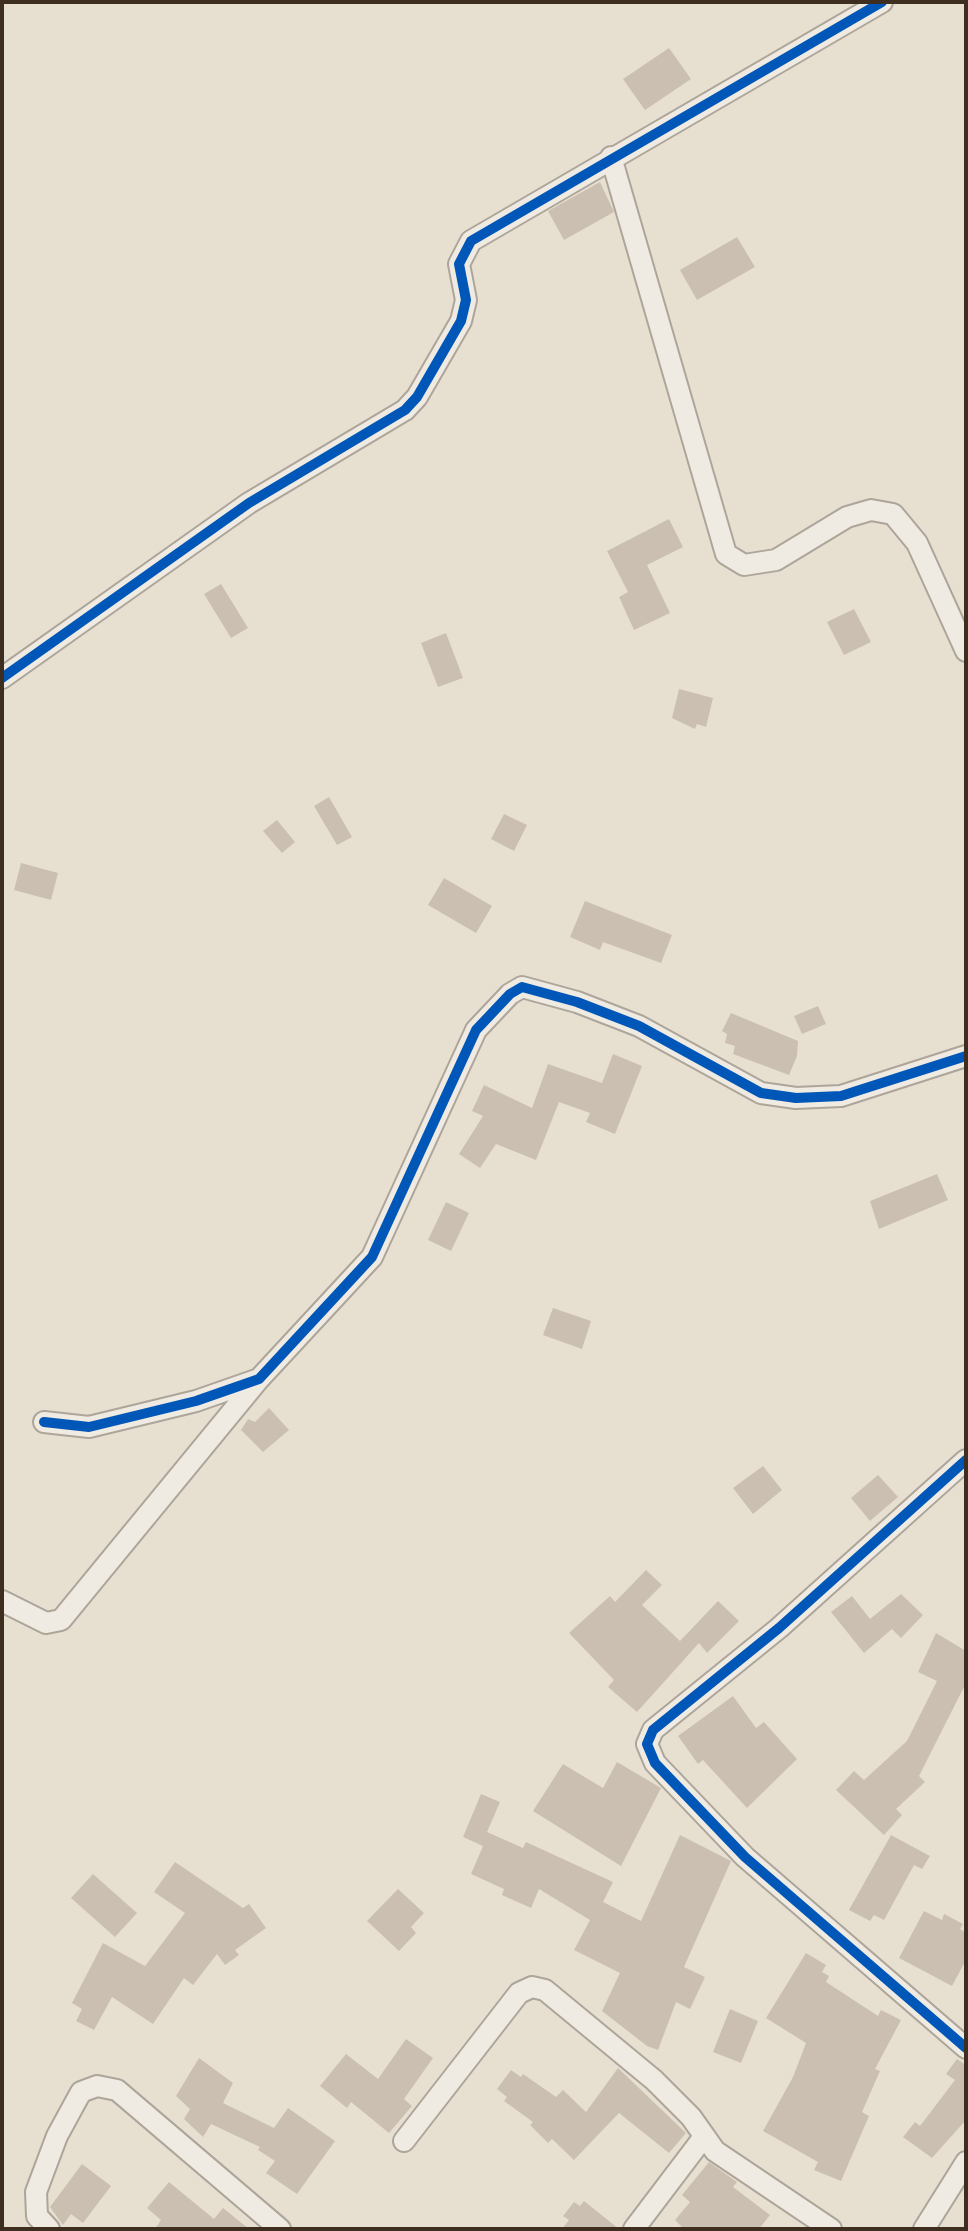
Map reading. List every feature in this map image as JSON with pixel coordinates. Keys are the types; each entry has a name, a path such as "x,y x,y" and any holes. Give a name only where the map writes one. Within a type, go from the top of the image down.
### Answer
{"street":[{"path":"2,678 249,503 405,410 417,397 461,321 466,300 459,276 462,252 471,241 882,2"},
{"path":"611,157 726,554 744,565 776,560 847,517 871,510 893,514 917,543 966,651"},
{"path":"2,1601 46,1623 61,1620 259,1379 372,1257 476,1030 510,994 522,987 577,1002 639,1026 761,1093 796,1098 841,1096 966,1056"},
{"path":"44,1422 89,1427 196,1401 259,1379"},
{"path":"966,1460 779,1628 653,1730 647,1744 655,1763 745,1857 966,2048"},
{"path":"404,2141 519,1993 532,1987 545,1990 565,2004 644,2070 691,2117 715,2151 831,2229"},
{"path":"49,2229 37,2216 36,2192 57,2136 81,2092 97,2086 117,2090 280,2229"},
{"path":"634,2229 703,2138"},
{"path":"924,2229 966,2162"}],"building":[{"path":"669,48 691,79 645,110 623,79"},
{"path":"600,182 614,212 564,240 548,211"},
{"path":"737,237 755,267 697,300 680,270"},
{"path":"669,519 683,547 647,565 670,613 634,630 619,597 628,592 607,551"},
{"path":"221,584 248,628 231,638 204,594"},
{"path":"854,609 871,642 844,655 827,622"},
{"path":"446,633 463,678 438,687 421,643"},
{"path":"679,689 713,698 706,727 697,724 695,729 672,718"},
{"path":"329,797 352,837 337,845 314,806"},
{"path":"504,814 527,825 514,851 491,839"},
{"path":"277,820 295,842 282,853 263,831"},
{"path":"21,863 58,873 51,900 14,890"},
{"path":"444,878 492,906 476,933 428,905"},
{"path":"585,901 672,935 661,963 603,942 600,950 570,937"},
{"path":"818,1006 826,1024 802,1034 794,1016"},
{"path":"731,1013 798,1041 797,1056 789,1075 733,1054 735,1046 725,1043 727,1034 722,1031"},
{"path":"613,1054 642,1066 615,1134 586,1122 590,1113 559,1102 536,1160 496,1144 480,1168 459,1154 483,1116 472,1111 484,1085 532,1108 548,1064 602,1083"},
{"path":"937,1174 948,1200 879,1229 870,1201"},
{"path":"446,1202 469,1213 451,1251 428,1240"},
{"path":"553,1308 591,1321 582,1349 543,1335"},
{"path":"269,1408 289,1430 263,1452 241,1430 248,1419 255,1422"},
{"path":"763,1466 782,1490 753,1514 733,1488"},
{"path":"878,1475 898,1497 870,1521 851,1498"},
{"path":"646,1570 662,1585 642,1605 680,1641 718,1601 739,1621 707,1653 699,1643 637,1712 608,1687 614,1680 569,1633 610,1596 615,1602"},
{"path":"901,1594 923,1615 901,1638 892,1629 864,1653 831,1612 852,1596 870,1619"},
{"path":"936,1633 966,1651 966,1683 919,1776 925,1782 896,1809 902,1815 884,1835 836,1790 854,1771 864,1780 907,1741 937,1681 918,1672"},
{"path":"733,1696 756,1728 764,1722 797,1759 747,1808 703,1760 698,1764 678,1736"},
{"path":"617,1762 661,1788 621,1866 533,1811 563,1764 603,1788"},
{"path":"481,1794 500,1802 487,1832 523,1848 526,1842 613,1882 603,1902 641,1921 680,1835 731,1861 684,1967 705,1977 690,2009 676,2002 658,2050 647,2046 602,2011 620,1973 574,1950 590,1920 539,1889 531,1908 502,1895 504,1889 471,1874 483,1846 463,1837"},
{"path":"891,1835 930,1856 922,1869 914,1865 884,1920 874,1915 870,1921 849,1910"},
{"path":"175,1862 243,1908 249,1904 266,1928 235,1950 239,1955 225,1965 217,1954 193,1985 184,1978 153,2024 112,1997 94,2030 76,2021 82,2009 72,2003 103,1943 145,1966 185,1913 154,1892"},
{"path":"93,1874 137,1913 115,1937 71,1898"},
{"path":"398,1889 424,1913 411,1927 416,1933 399,1951 367,1921"},
{"path":"924,1911 942,1920 944,1914 963,1924 960,1929 966,1933 966,1960 952,1986 899,1958"},
{"path":"806,1953 826,1965 822,1972 829,1976 826,1982 878,2016 881,2010 901,2020 875,2069 880,2071 862,2112 869,2116 841,2181 814,2170 818,2162 763,2131 793,2077 806,2043 766,2018"},
{"path":"730,2009 758,2021 741,2063 713,2052"},
{"path":"406,2039 433,2058 404,2099 412,2106 389,2133 351,2102 347,2108 320,2086 346,2054 378,2079"},
{"path":"199,2058 233,2083 223,2103 274,2128 288,2108 335,2141 297,2194 266,2173 275,2161 258,2150 260,2147 211,2124 203,2137 184,2119 190,2109 176,2096"},
{"path":"957,2059 966,2065 966,2120 932,2158 903,2137 915,2122 920,2126 955,2080 946,2074"},
{"path":"618,2068 686,2133 669,2153 619,2113 574,2160 552,2139 548,2143 530,2125 533,2122 504,2101 507,2097 497,2089 511,2070 521,2077 523,2074 556,2097 563,2090 586,2112"},
{"path":"709,2162 737,2182 733,2187 770,2215 759,2229 684,2229 675,2220 690,2202 682,2195"},
{"path":"82,2164 111,2186 83,2223 71,2214 63,2225 50,2207"},
{"path":"169,2182 214,2219 223,2208 249,2229 155,2229 161,2220 147,2208"},
{"path":"584,2201 619,2229 562,2229 569,2220 563,2216 574,2202 580,2206"}],"cycle path":[{"path":"2,678 249,503 405,410 417,397 461,321 466,300 459,264 471,241 882,2"},
{"path":"44,1422 89,1427 196,1401 259,1379 372,1257 476,1030 510,994 522,987 577,1002 639,1026 761,1093 796,1098 841,1096 966,1056"},
{"path":"966,1460 779,1628 653,1730 647,1744 655,1763 745,1857 966,2048"}]}
